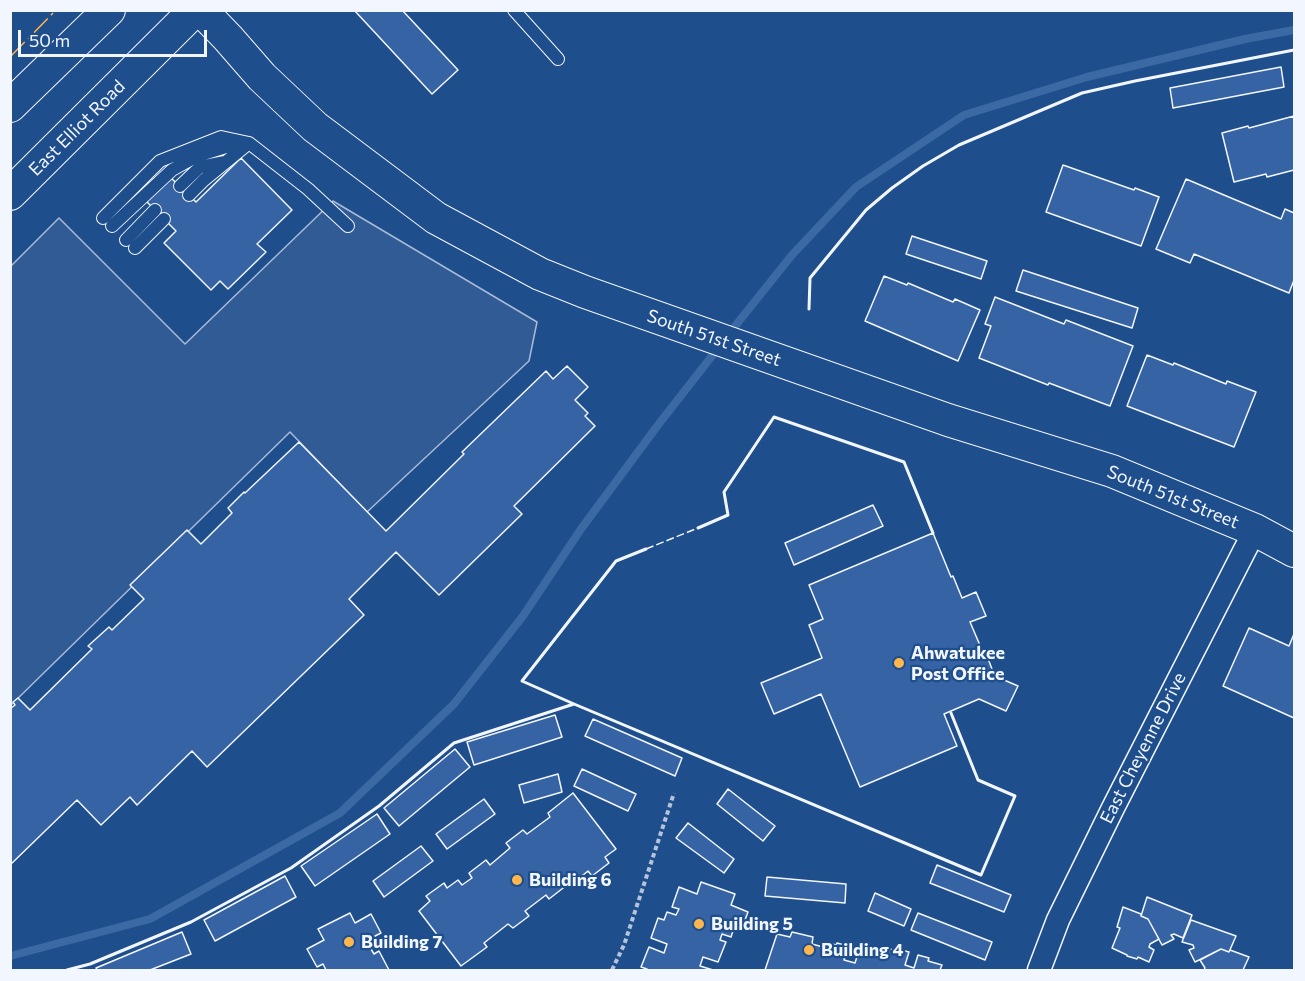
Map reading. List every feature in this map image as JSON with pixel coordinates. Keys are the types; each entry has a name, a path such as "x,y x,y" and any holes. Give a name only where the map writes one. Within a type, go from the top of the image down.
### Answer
{"street":[{"path":"10,106 109,10"},
{"name":"East Elliot Road","path":"10,194 195,10"},
{"name":"South 51st Street","path":"201,10 262,77 315,127 436,218 540,274 948,420 1112,471 1256,530 1294,551"},
{"name":"East Cheyenne Drive","path":"1039,970 1058,920 1117,798 1256,530"}],"lane":[{"path":"514,10 558,58"},
{"path":"108,222 160,161 221,137 246,143 308,189 348,226"},
{"path":"184,191 204,180 246,143"},
{"path":"130,244 160,215"}],"path":[{"path":"612,970 624,945 674,793"}],"shaded area":[{"path":"333,201 537,322 529,361 367,512 290,432 11,705 11,266 59,218 185,344"}],"building":[{"path":"354,10 402,10 458,70 432,94"},
{"path":"1281,67 1284,87 1173,108 1170,88"},
{"path":"1294,116 1294,170 1234,182 1222,133"},
{"path":"241,158 292,210 257,244 266,252 228,289 220,281 211,290 164,243 176,231 145,200 169,176 196,202"},
{"path":"1063,165 1159,197 1141,246 1046,212"},
{"path":"1186,179 1281,219 1285,209 1294,213 1294,280 1289,293 1194,254 1190,263 1156,249"},
{"path":"912,236 987,261 981,279 906,254"},
{"path":"1023,270 1138,308 1132,328 1016,291"},
{"path":"884,276 907,285 908,283 953,302 955,299 980,310 958,361 865,321"},
{"path":"995,297 1064,324 1066,320 1133,346 1110,406 979,358 991,326 985,324"},
{"path":"1147,355 1226,384 1227,381 1256,392 1234,447 1127,406"},
{"path":"567,366 588,387 575,400 588,413 585,416 595,426 514,506 522,514 439,595 396,552 349,599 364,615 207,767 192,751 137,805 130,797 101,825 77,800 10,865 10,709 15,705 13,702 18,698 30,710 92,649 88,646 109,627 112,630 144,599 130,585 187,530 201,544 232,513 228,508 299,442 386,531 464,454 462,452 546,371 553,379"},
{"path":"873,505 883,526 794,565 785,543"},
{"name":"Ahwatukee Post Office","path":"933,533 962,598 976,592 986,616 970,622 992,669 990,674 1018,686 1006,711 979,699 944,714 957,746 860,787 821,694 774,714 761,683 822,658 809,625 823,619 809,585"},
{"path":"1249,628 1289,646 1294,634 1294,718 1223,686"},
{"path":"555,715 562,737 474,765 467,742"},
{"path":"593,719 682,758 675,776 585,736"},
{"path":"455,749 470,767 399,826 384,808"},
{"path":"582,769 636,794 628,811 574,786"},
{"path":"558,774 562,792 524,803 519,785"},
{"path":"728,789 775,826 763,841 717,804"},
{"name":"Building 6","path":"573,793 616,849 605,857 609,863 592,876 588,871 577,880 573,874 563,881 567,885 549,899 546,895 525,911 529,916 513,928 508,924 484,943 487,947 461,966 419,911 430,901 426,896 444,883 447,888 458,880 462,885 472,878 469,873 486,860 490,865 510,848 506,843 523,830 527,834 550,817 548,813"},
{"path":"484,799 495,814 447,849 436,834"},
{"path":"377,814 390,834 315,886 301,866"},
{"path":"688,823 734,859 724,873 676,838"},
{"path":"421,846 433,861 384,897 373,881"},
{"path":"937,865 1011,895 1004,912 930,883"},
{"path":"285,876 296,897 215,941 204,920"},
{"path":"767,877 846,884 845,903 765,896"},
{"name":"Building 5","path":"701,882 735,894 731,905 748,912 741,931 734,928 731,937 722,934 720,940 726,942 718,962 703,957 700,966 713,970 647,970 641,967 649,947 664,953 667,944 651,938 658,918 664,920 667,912 676,915 679,909 672,907 679,887 697,894"},
{"path":"875,893 911,909 904,926 868,911"},
{"path":"1147,897 1192,915 1183,938 1171,935 1174,939 1162,945 1148,919 1141,916"},
{"path":"1123,907 1148,919 1159,939 1150,944 1149,947 1154,950 1149,962 1138,957 1137,959 1127,956 1112,948 1120,928 1117,927"},
{"name":"Building 7","path":"350,913 355,923 371,914 381,933 375,936 379,944 371,949 374,954 379,951 389,970 326,970 323,964 317,967 307,949 324,940 318,929"},
{"path":"918,913 992,942 985,960 911,930"},
{"path":"1191,920 1236,936 1229,952 1221,949 1195,962 1189,950 1194,948 1193,945 1182,942"},
{"path":"182,932 191,954 150,970 97,970 96,968"},
{"name":"Building 4","path":"792,932 813,937 812,944 823,947 824,942 848,946 844,960 855,963 859,950 880,958 884,947 909,952 905,965 914,968 918,955 942,965 940,970 765,970 777,934 790,937"},
{"path":"1221,949 1249,957 1243,970 1204,970 1200,960"}],"waterway":[{"path":"728,335 792,255 856,187 964,115 1087,77 1245,39 1294,30"},
{"path":"10,956 150,919 340,813 454,704 523,616 581,529 719,347"}],"fence":[{"path":"646,549 698,528"}],"wall":[{"path":"809,309 810,278 866,210 923,166 959,145 1082,93 1294,50"},
{"path":"698,528 728,515 724,492 774,417 904,462 933,533"},
{"path":"646,549 616,561 522,681 981,875 1015,796 978,780 951,713"},
{"path":"67,970 90,964 191,922 291,868 379,806 454,743 574,704"}],"power":[{"path":"10,57 56,10"}],"place":[{"name":"Ahwatukee Post Office","path":"899,663"},
{"name":"Building 6","path":"517,880"},
{"name":"Building 5","path":"699,924"},
{"name":"Building 7","path":"349,942"},
{"name":"Building 4","path":"809,950"}]}
